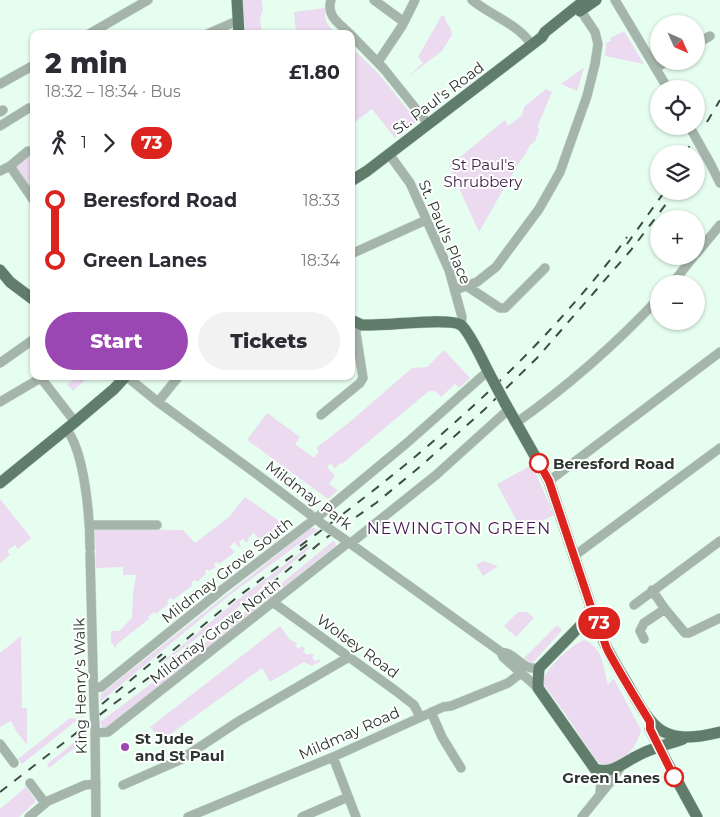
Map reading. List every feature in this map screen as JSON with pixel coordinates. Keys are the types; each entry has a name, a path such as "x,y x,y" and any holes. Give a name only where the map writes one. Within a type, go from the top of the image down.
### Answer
{"main road":[{"path":"237,0 239,30"},
{"name":"St. Paul's Road","path":"355,178 542,37 545,32 583,6 596,0"},
{"path":"0,270 10,282 30,297"},
{"path":"355,322 376,326 455,323 461,326 468,334 549,481 591,607 599,622 602,638 697,817"},
{"path":"0,483 114,389 122,380"},
{"path":"591,607 586,620 539,668 538,688 595,769 608,771 639,755 690,736"},
{"path":"577,630 592,630 602,638"},
{"path":"650,726 671,736 683,738 720,732"},
{"path":"639,755 649,738 650,726"}],"street":[{"path":"95,30 148,0"},
{"path":"331,0 329,10 331,15 345,30"},
{"path":"374,0 404,22"},
{"path":"378,62 404,22 415,0"},
{"path":"472,0 519,30 532,44"},
{"path":"616,0 650,58"},
{"path":"455,290 468,287 490,272 501,260 539,209 560,172 586,96 595,64 598,44 596,32 583,6"},
{"path":"216,30 238,20"},
{"path":"705,39 710,36"},
{"path":"355,40 378,62 428,124"},
{"path":"0,84 30,67"},
{"path":"0,126 29,108"},
{"path":"694,135 720,182"},
{"path":"0,171 10,166 28,151"},
{"name":"St. Paul's Place","path":"389,154 410,183 449,270 462,317 461,326"},
{"path":"10,166 30,195"},
{"path":"355,252 426,220"},
{"path":"705,243 720,225"},
{"path":"679,275 687,265"},
{"path":"468,287 504,308 545,268"},
{"path":"516,423 589,367 650,307"},
{"path":"321,415 360,384 363,378 355,328"},
{"path":"0,364 30,342"},
{"path":"549,481 720,352"},
{"name":"Mildmay Grove South","path":"94,688 101,687 209,600 318,521 489,373"},
{"path":"0,402 38,380"},
{"name":"King Henry's Walk","path":"45,380 71,425 90,525 96,817"},
{"name":"Mildmay Park","path":"131,380 318,521 500,652 503,657 538,688"},
{"path":"158,402 176,380"},
{"name":"Mildmay Grove North","path":"95,730 108,732 274,603 348,541 436,475 503,413 506,406"},
{"path":"574,556 720,448"},
{"path":"90,525 157,525"},
{"path":"634,605 720,541"},
{"path":"652,590 665,609 686,633 720,618"},
{"name":"Wolsey Road","path":"274,603 414,705 420,717"},
{"path":"644,639 640,631 644,624 665,609"},
{"name":"Mildmay Park","path":"500,652 506,653 529,668 539,668"},
{"path":"123,785 180,760 238,721 349,657"},
{"name":"Mildmay Road","path":"188,817 332,757 431,712 500,686 516,678 521,673"},
{"path":"431,712 442,737 461,768"},
{"path":"0,744 14,763"},
{"path":"332,757 356,817"},
{"path":"582,817 622,765"},
{"path":"595,769 601,780 600,794"},
{"path":"30,783 45,803"},
{"path":"29,817 45,803 85,785 96,784"},
{"path":"302,817 348,797"}],"green space":[{"path":"242,0 262,0 263,11 260,17 262,30 246,30"},
{"path":"326,8 325,16 333,30 296,30 294,12"},
{"path":"442,15 450,27 452,35 442,51 408,77 423,63 418,57"},
{"path":"624,31 644,64 605,56 606,43 611,41 610,38"},
{"path":"355,51 378,73 416,120 415,123 395,138 372,109 355,122"},
{"path":"583,68 577,91 561,84"},
{"name":"St Paul's Shrubbery","path":"546,89 552,92 538,125 539,131 535,141 530,145 519,162 479,232 449,166 505,120 508,126 522,115 524,107"},
{"path":"30,155 30,191 15,168"},
{"path":"444,350 470,378 459,388 455,384 441,397 434,390 432,392 430,390 342,464 340,463 335,468 330,463 327,467 335,476 329,484 338,490 328,499 247,440 267,413 300,437 295,444 314,458 319,451 316,448 351,421 412,368 427,367"},
{"path":"72,380 85,380 73,391 67,384"},
{"path":"532,465 554,515 522,531 497,484"},
{"path":"245,497 285,525 262,543 254,533 248,538 249,540 246,543 243,539 239,542 240,548 234,542 230,547 235,552 219,564 217,562 214,564 216,567 209,571 207,569 206,574 197,582 195,580 192,582 192,586 173,600 171,598 167,601 168,604 156,614 154,612 148,617 149,619 116,645 117,649 111,642 111,631 119,631 132,618 136,575 123,575 123,567 96,568 95,529 183,530 195,543 229,517"},
{"path":"0,499 31,538 18,549 15,545 7,551 10,555 0,563"},
{"path":"311,528 318,530 231,594 100,702 101,694"},
{"path":"333,541 336,543 335,546 108,727 102,727 100,722 245,613"},
{"path":"309,546 310,548 244,603 162,662 236,601"},
{"path":"483,561 498,566 483,576 476,565"},
{"path":"518,612 527,612 534,618 516,637 504,626"},
{"path":"557,625 562,630 532,664 524,658"},
{"path":"280,626 290,640 297,643 295,646 299,649 302,646 305,649 303,652 308,655 310,653 314,655 312,658 316,662 319,659 321,661 312,666 304,662 270,682 262,668 161,741 150,727"},
{"path":"21,636 22,708 27,708 27,745 11,721 0,727 0,653"},
{"path":"585,640 596,649 608,684 614,679 641,730 633,749 619,761 606,766 597,762 542,682 560,657 573,646"},
{"path":"87,712 22,764 18,759 70,718 77,719"},
{"path":"87,732 87,741 49,768 47,764"},
{"path":"26,787 35,799 35,802 19,817 0,817 0,809"}],"railway":[{"path":"707,122 720,100"},
{"path":"627,244 659,200"},
{"path":"0,792 242,608 326,538 376,503 422,465 484,410 537,358 631,250 669,200"},
{"path":"300,546 403,467 500,381 569,309 627,237"},
{"path":"159,662 235,599 308,544"},
{"path":"102,704 162,654"}],"bus line":[{"name":"73","path":"539,463 549,481 591,607 599,622 602,638 650,722 650,729 674,777"}],"place":[{"name":"Beresford Road","path":"539,463"},
{"name":"St Jude and St Paul","path":"125,747"},
{"name":"Green Lanes","path":"674,777"}],"district":[{"name":"NEWINGTON GREEN","path":"459,528"}]}
